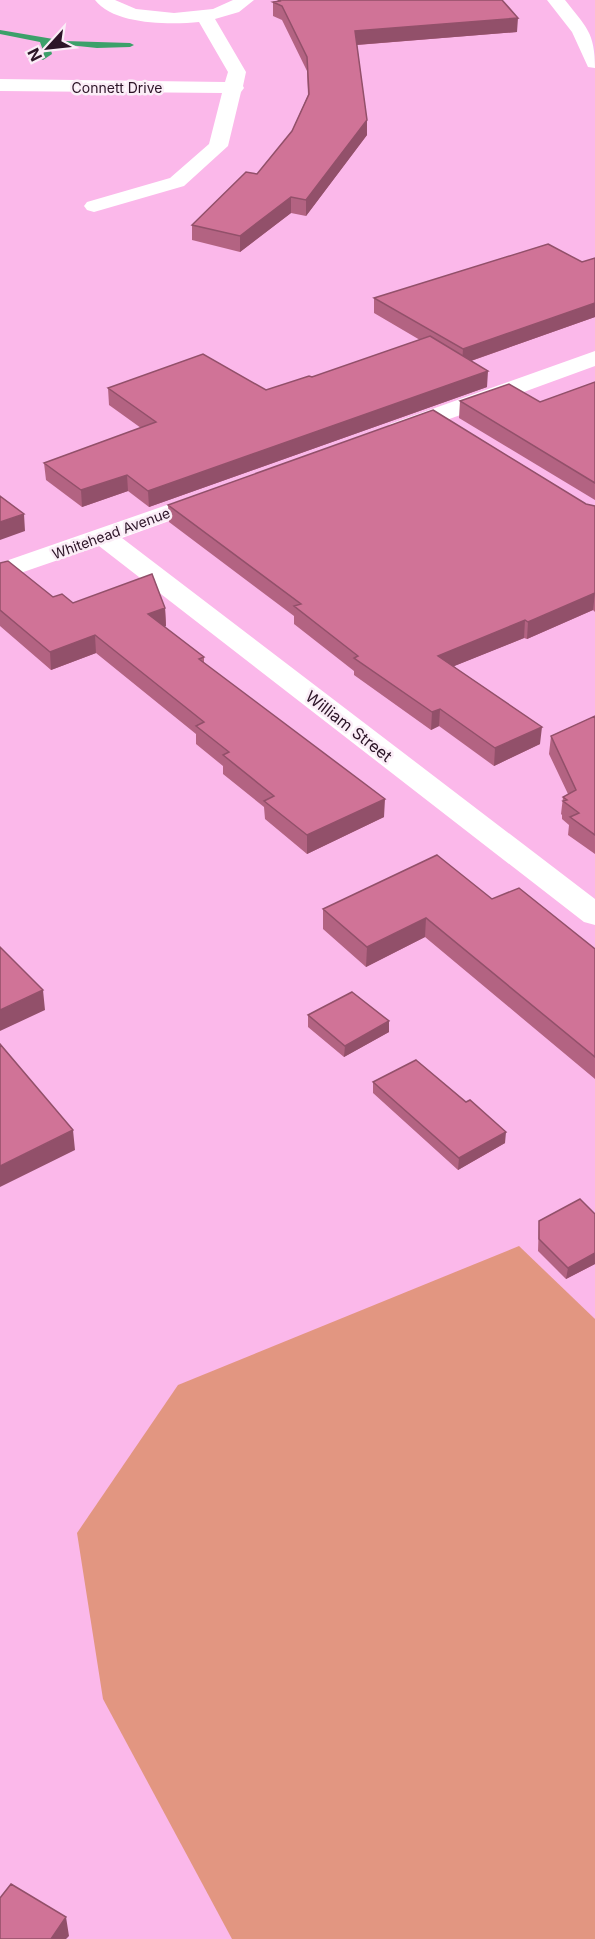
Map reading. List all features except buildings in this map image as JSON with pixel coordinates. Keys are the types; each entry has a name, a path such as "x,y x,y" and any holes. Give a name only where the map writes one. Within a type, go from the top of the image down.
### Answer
{"street":[{"path":"104,0 119,10 144,16 176,18 204,16 228,10 244,0"},
{"path":"556,0 580,31 594,63"},
{"path":"94,206 177,182 218,146 235,88 237,72 204,16"},
{"name":"Connett Drive","path":"0,85 235,88"},
{"path":"380,436 446,422 595,358"},
{"name":"Whitehead Avenue","path":"0,572 236,488"},
{"name":"William Street","path":"103,536 595,915"}],"shaded area":[{"path":"519,1246 595,1319 595,1939 232,1939 103,1699 77,1533 178,1385"}],"waterway":[{"path":"0,32 65,43 130,45"},
{"path":"43,58 48,54 44,42"}]}
